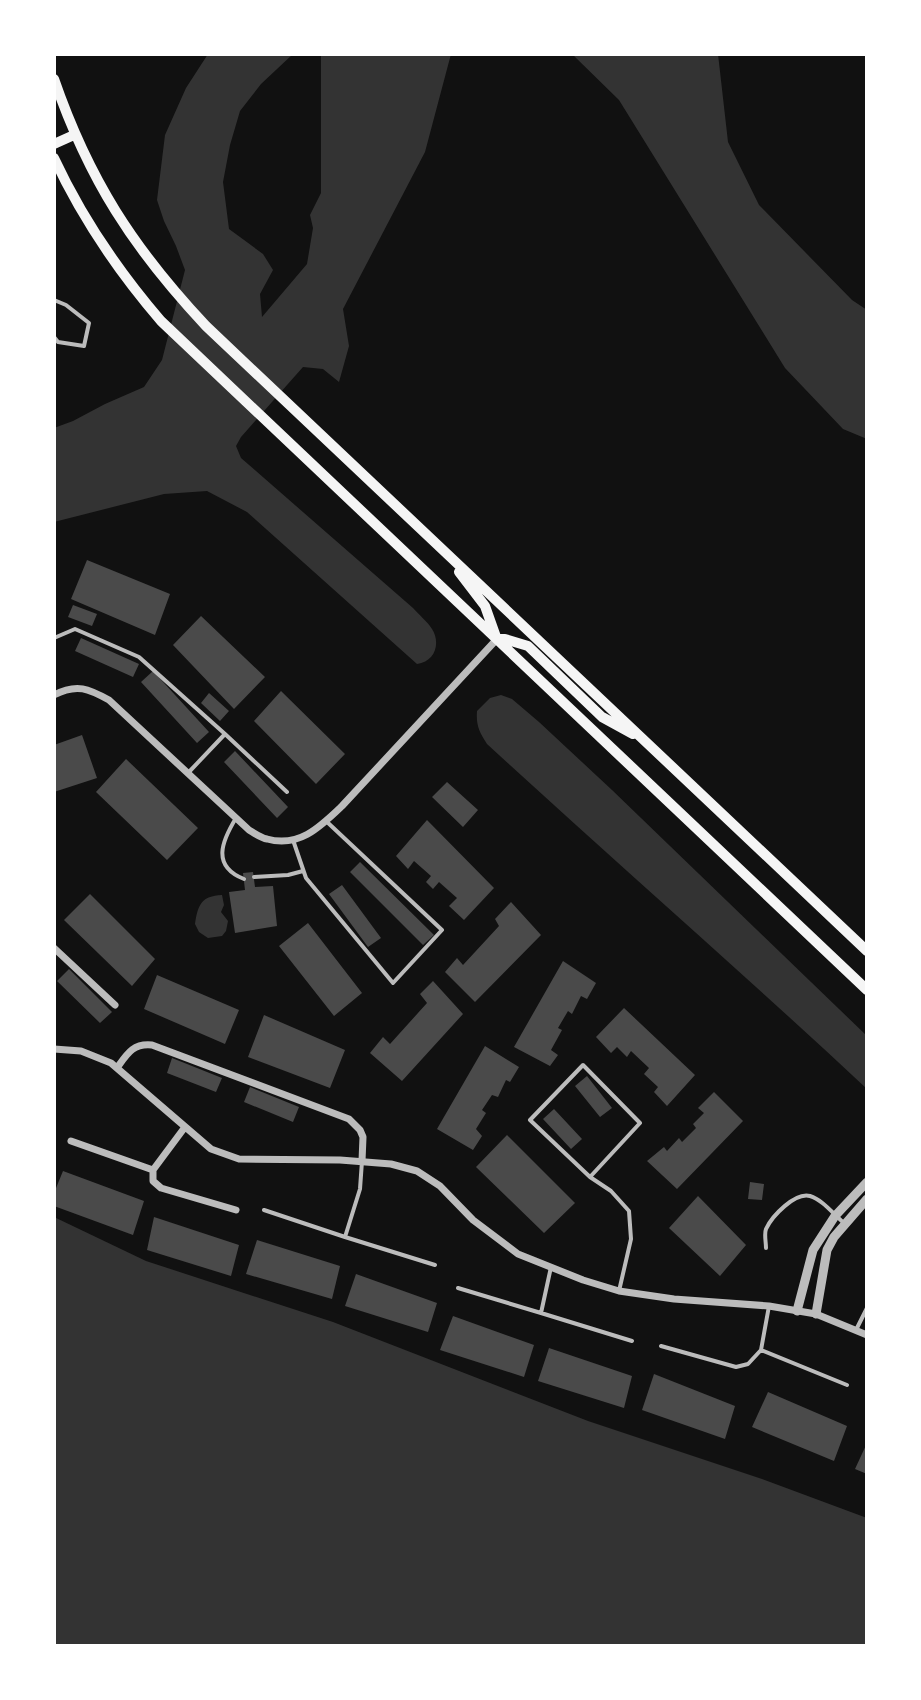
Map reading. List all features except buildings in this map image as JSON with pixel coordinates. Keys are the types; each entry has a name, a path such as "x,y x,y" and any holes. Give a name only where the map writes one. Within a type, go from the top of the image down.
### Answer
{"main road":[{"path":"54,79 74,135 112,207 158,273 206,326 867,951"},
{"path":"54,144 74,135"},
{"path":"54,158 66,185 112,260 138,294 189,348 867,990"},
{"path":"438,545 485,606 497,639"},
{"path":"497,639 528,646 602,717 647,743"}],"street":[{"path":"54,695 86,687 109,700 249,830 267,839 293,840 316,831 497,639"},
{"path":"54,948 115,1005"},
{"path":"117,1068 129,1050 136,1046 152,1045 349,1119 356,1124 363,1137 362,1161"},
{"path":"54,1049 81,1051 111,1063 211,1149 239,1159 362,1161 417,1171 440,1186 473,1220 518,1254 583,1280 619,1291 674,1299 769,1306 816,1314 867,1335"},
{"path":"185,1127 153,1170 152,1178 158,1187 236,1210"},
{"path":"71,1141 153,1170"},
{"path":"797,1311 813,1250 835,1216 867,1182"},
{"path":"816,1314 827,1250 834,1237 867,1199"}],"lane":[{"path":"54,300 66,305 89,323 84,346 58,342 54,337"},
{"path":"54,638 75,629 139,657 287,792"},
{"path":"188,773 225,734"},
{"path":"236,818 224,838 222,856 233,875 244,879"},
{"path":"293,840 306,878 393,983 442,930 326,821"},
{"path":"254,877 303,871"},
{"path":"590,1177 640,1123 583,1065 530,1120 590,1177 611,1191 629,1211 631,1239 619,1291"},
{"path":"345,1237 360,1189 362,1161"},
{"path":"766,1248 766,1230 783,1208 797,1197 805,1195 817,1199 845,1224"},
{"path":"264,1210 435,1265"},
{"path":"541,1313 551,1267"},
{"path":"458,1288 632,1341"},
{"path":"661,1346 736,1367 748,1364 761,1350 769,1306"},
{"path":"856,1330 867,1308"},
{"path":"761,1350 847,1385"}],"shaded area":[{"path":"208,54 293,54 261,84 240,111 223,182 229,229 263,254 273,270 260,294 262,317 307,264 313,228 310,215 321,193 321,54 451,54 425,152 343,309 349,346 339,382 323,369 303,367 236,446 241,458 428,623 435,634 436,646 432,656 423,662 417,664 247,512 207,491 164,494 54,522 54,428 144,387 162,360 185,270 157,200 165,135 186,88"},
{"path":"572,54 718,54 728,142 759,205 852,300 867,310 867,439 843,429 785,368 619,100"},
{"path":"501,695 512,699 539,722 612,790 867,1036 867,1089 487,744 479,728 477,711 490,698"},
{"path":"222,895 224,905 221,912 228,921 226,931 222,936 208,938 199,932 195,924 198,912 209,897"},
{"path":"54,1217 146,1261 333,1322 588,1421 867,1518 867,1646 54,1646"}]}
